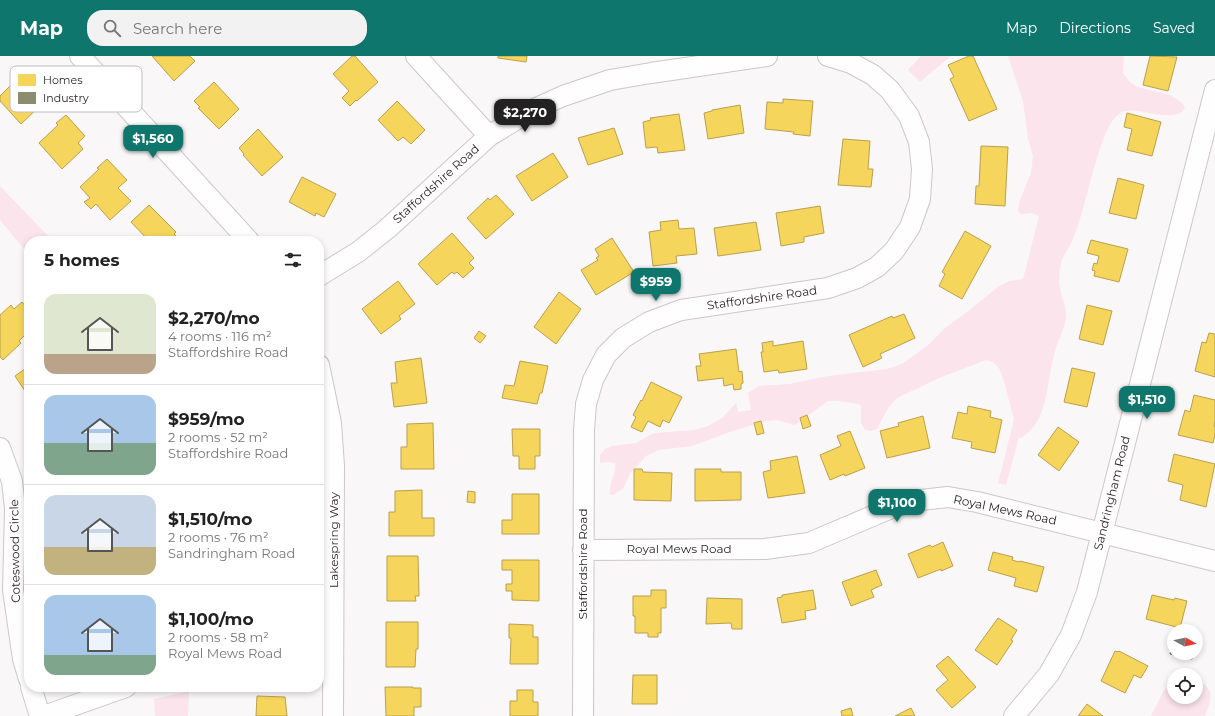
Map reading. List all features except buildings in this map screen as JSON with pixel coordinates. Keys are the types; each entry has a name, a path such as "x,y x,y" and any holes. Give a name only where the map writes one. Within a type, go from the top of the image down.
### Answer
{"street":[{"path":"80,56 89,66"},
{"path":"416,56 489,136"},
{"name":"Staffordshire Road","path":"324,273 358,252 387,229 489,136 532,110 563,96 610,80 767,56"},
{"name":"Staffordshire Road","path":"583,716 582,550 584,430 586,404 593,380 606,355 623,338 649,322 681,310 828,288 857,278 877,267 894,251 910,227 920,199 922,169 919,142 909,116 890,90 873,75 851,63 828,56"},
{"name":"Sandringham Road","path":"1014,716 1049,674 1071,635 1087,592 1215,90"},
{"path":"132,112 245,236"},
{"name":"Lakespring Way","path":"324,387 331,423 334,466 326,645 333,716"},
{"name":"Coteswood Circle","path":"0,448 12,481 15,509 13,590 24,662"},
{"name":"Royal Mews Road","path":"582,550 765,549 790,546 809,543 896,506 921,500 948,497 977,502 1215,561"},
{"path":"33,692 40,716"},
{"path":"44,716 112,692"}],"shaded area":[{"path":"921,56 951,56 920,82 908,70"},
{"path":"1008,56 1124,56 1123,73 1130,82 1137,87 1170,95 1181,102 1185,107 1181,112 1175,115 1132,110 1124,111 1112,122 1106,133 1076,231 1061,264 1059,285 1066,318 1052,362 1046,399 1037,421 1030,431 1021,438 1019,437 1006,485 998,483 1014,419 999,368 993,362 986,360 939,378 897,398 888,408 877,429 872,431 865,430 861,422 861,406 859,404 828,401 795,425 777,420 765,421 692,446 658,450 646,456 630,473 623,489 613,495 610,495 610,487 615,471 615,463 600,463 600,455 605,449 612,446 636,443 654,433 695,430 708,426 722,418 736,403 738,412 751,410 748,393 759,386 789,384 828,376 887,369 902,364 928,345 945,328 998,287 1009,281 1023,279 1039,216 1031,213 1021,214 1018,211 1020,200 1031,173 1033,156 1028,139 1023,101"},
{"path":"0,186 48,236 24,236 24,249 0,220"},
{"path":"1203,684 1209,690 1210,694 1209,704 1205,716 1151,716 1163,692 1167,688 1167,704 1203,704"},
{"path":"189,692 188,716 155,716 154,699"}]}
